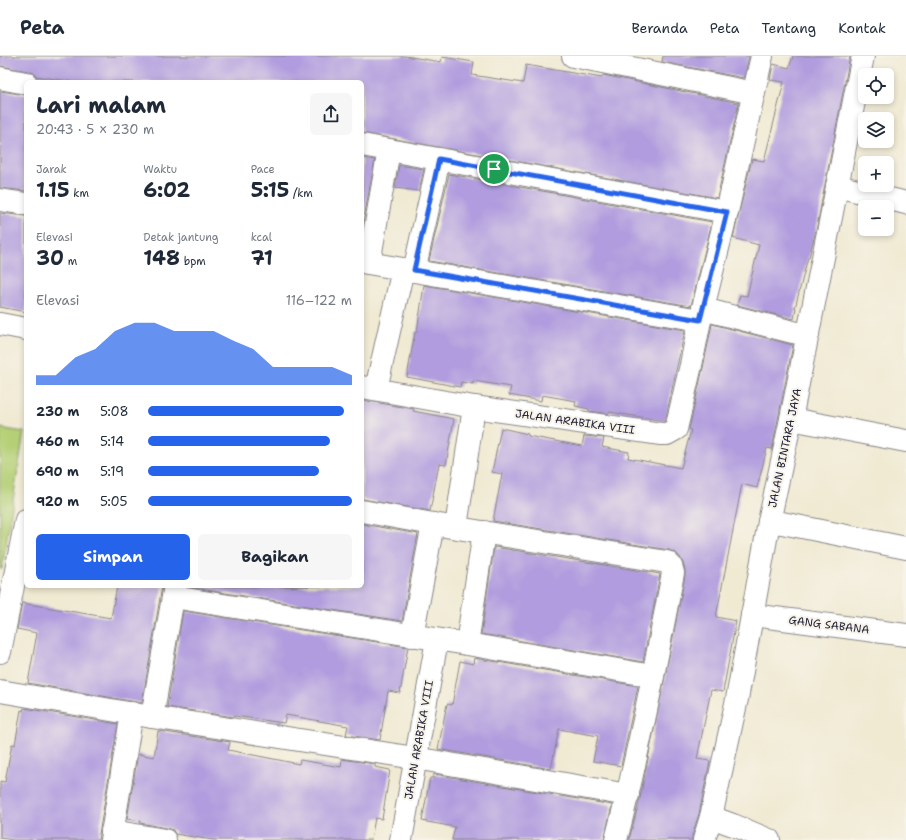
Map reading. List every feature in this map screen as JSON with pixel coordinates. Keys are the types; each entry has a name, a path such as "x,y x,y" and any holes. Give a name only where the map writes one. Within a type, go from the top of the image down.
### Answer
{"street":[{"path":"572,56 754,93"},
{"path":"701,314 727,212 762,56"},
{"name":"JALAN BINTARA JAYA","path":"704,840 711,817 737,698 769,522 808,335 863,56"},
{"path":"0,78 24,83"},
{"path":"364,145 727,212"},
{"path":"389,150 366,262 408,270 701,314 808,335"},
{"path":"369,388 408,270 439,159"},
{"path":"837,186 906,203"},
{"path":"0,200 24,204"},
{"name":"JALAN ARABIKA VIII","path":"369,388 474,407 667,434 676,429 701,314"},
{"path":"0,324 24,329"},
{"path":"456,528 474,407"},
{"path":"791,419 906,441"},
{"path":"364,511 456,528 667,562 671,566 673,573 653,676 628,795 616,840"},
{"path":"769,522 782,523 906,548"},
{"path":"412,636 433,524"},
{"path":"0,652 24,530"},
{"path":"467,644 484,532"},
{"path":"165,840 111,836 174,591 412,636 653,676"},
{"name":"GANG SABANA","path":"752,615 906,635"},
{"name":"JALAN ARABIKA VIII","path":"401,840 437,640"},
{"path":"0,691 415,758 628,795"},
{"path":"711,817 768,840"}],"green space":[{"path":"0,428 24,432 2,569 0,569"}],"building":[{"path":"0,56 405,56 441,62 442,57 474,62 472,75 523,83 526,65 602,78 603,75 739,103 717,198 364,133 364,80 61,80 36,76 34,73 28,71 0,66"},
{"path":"663,56 749,56 744,78 662,62"},
{"path":"793,56 850,56 817,226 795,308 794,319 737,305 740,295 747,296 759,245 733,238 752,159 764,161 784,82 770,80 773,64 789,68"},
{"path":"0,91 24,95 24,191 0,188"},
{"path":"364,158 375,160 364,218"},
{"path":"399,165 424,169 419,191 395,188"},
{"path":"449,174 712,222 691,306 429,261"},
{"path":"0,213 24,216 24,312 0,307"},
{"path":"424,285 685,330 665,421 609,412 608,414 589,411 589,409 575,406 576,401 542,395 541,401 509,395 511,387 473,381 473,384 461,382 460,387 407,377 415,332 417,332"},
{"path":"712,324 793,345 772,449 767,448 757,488 742,484 716,617 736,621 723,692 711,690 697,759 710,761 692,840 629,840 640,798 672,642 685,575 683,563 676,553 669,550 493,521 502,474 492,472 501,428 528,434 528,436 582,446 584,436 604,438 602,447 629,452 628,458 681,468 691,430 689,429"},
{"path":"364,400 414,409 413,411 454,419 446,465 439,464 430,511 364,499"},
{"path":"364,524 418,534 402,621 193,588 364,588"},
{"path":"494,547 660,574 643,662 481,634"},
{"path":"117,588 162,588 142,703 28,683 37,633 17,629 22,603 111,618"},
{"path":"183,611 408,647 400,693 388,691 380,740 346,735 348,726 286,715 284,723 167,707"},
{"path":"474,658 638,686 621,766 593,761 598,736 559,729 551,769 438,749 447,704 452,705 460,661 473,664"},
{"path":"24,708 118,724 98,840 13,840 0,838 0,781 5,782 12,744 15,745 21,710 23,711"},
{"path":"158,731 230,742 228,750 299,764 300,760 341,767 342,759 375,764 375,767 390,770 382,819 375,818 371,840 213,840 175,834 173,830 167,828 127,819 138,754 154,757"},
{"path":"434,774 612,805 604,840 452,840 455,827 422,821 430,778 433,778"}],"route":[{"path":"439,159 494,169 727,212 700,320 414,270 439,159"}]}
